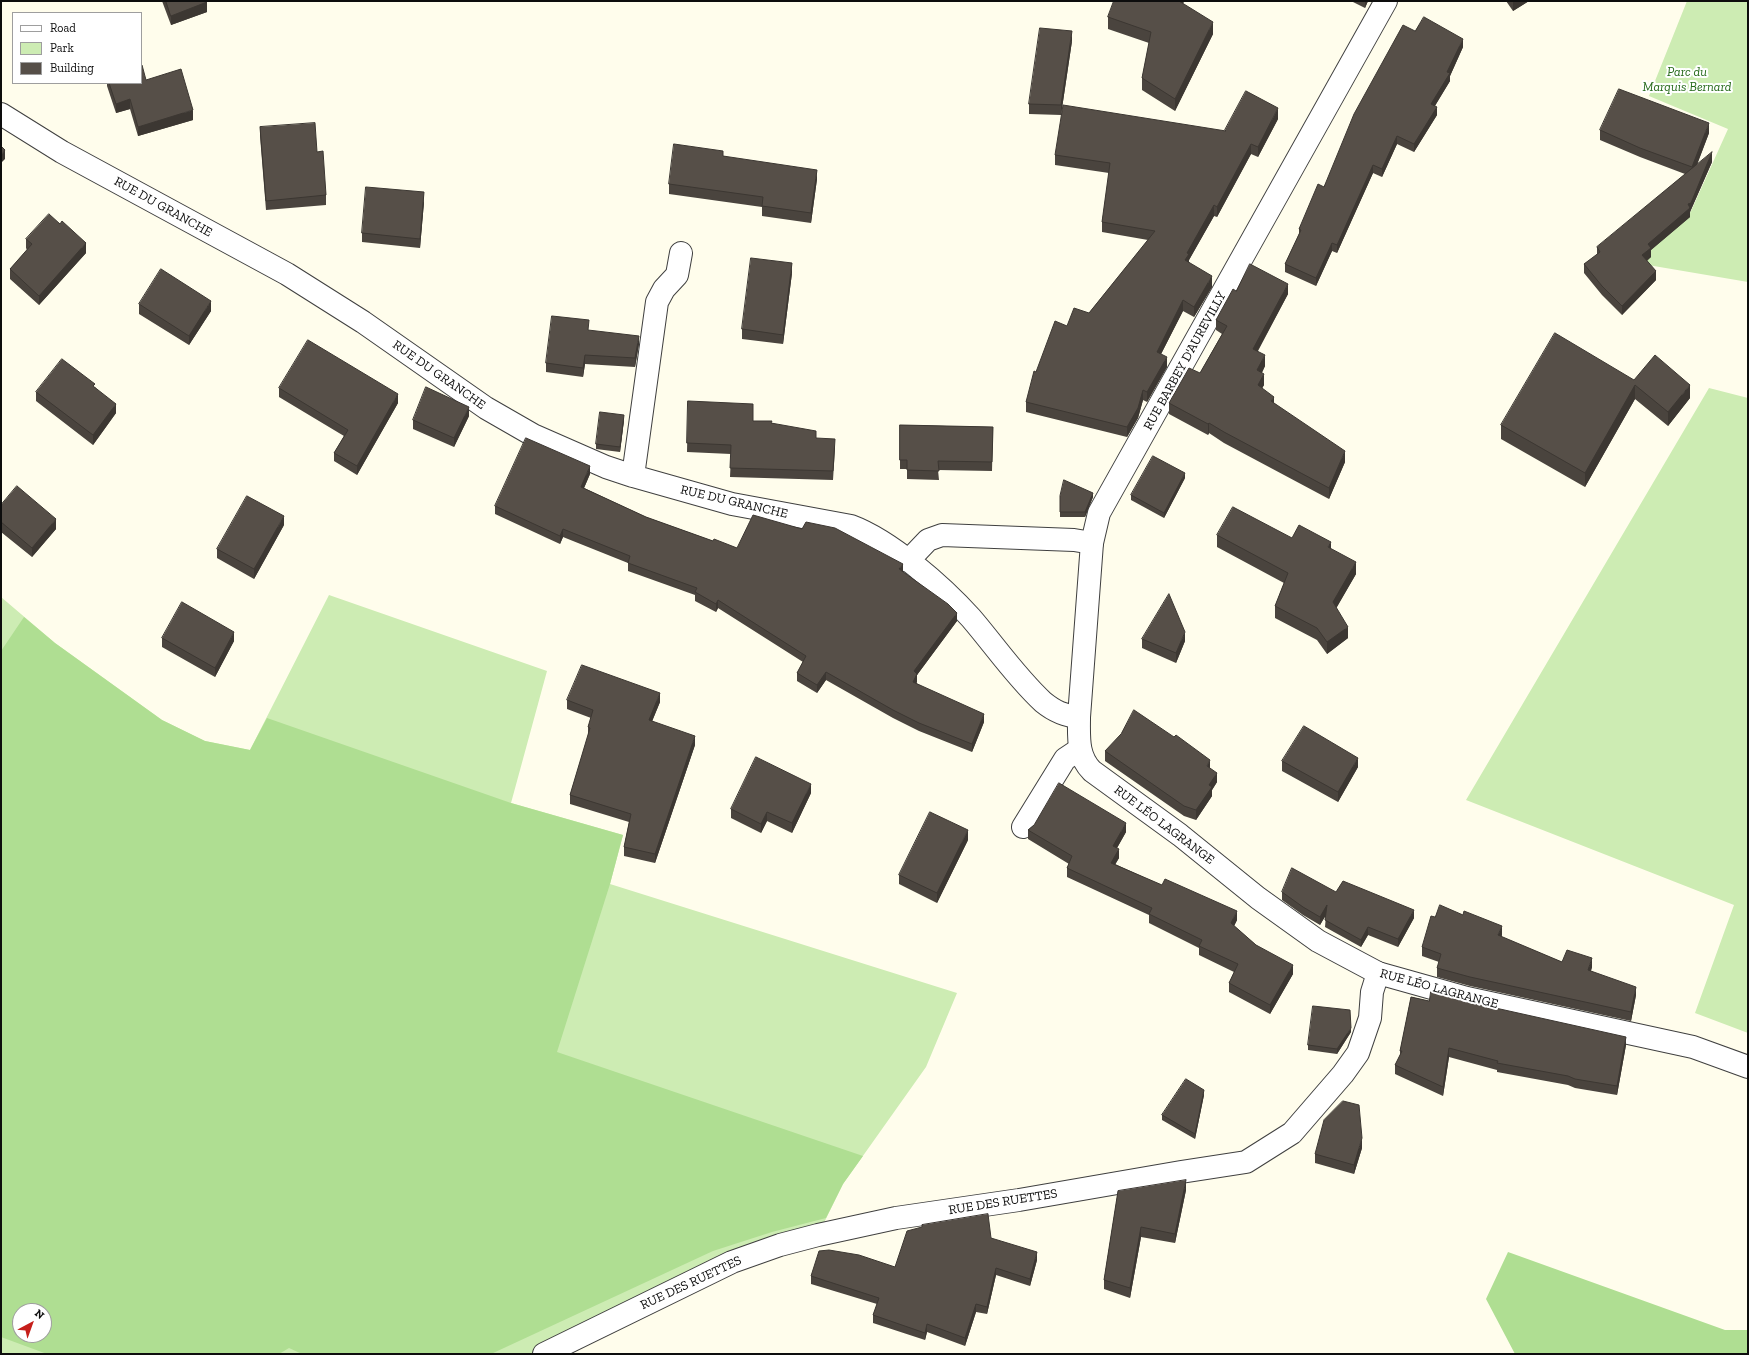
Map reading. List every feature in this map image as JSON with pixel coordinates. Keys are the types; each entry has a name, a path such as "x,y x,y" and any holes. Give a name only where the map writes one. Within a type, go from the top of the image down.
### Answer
{"street":[{"name":"RUE BARBEY D'AUREVILLY","path":"1080,749 1079,717 1092,543 1099,513 1386,1"},
{"name":"RUE DU GRANCHE","path":"1,114 62,152 286,274 363,322 486,408 533,435 606,467 633,476 732,504 850,526 861,530 908,561 958,605 1043,702 1052,710 1067,716 1079,717"},
{"path":"633,476 657,302 664,289 677,275 681,253"},
{"path":"908,561 928,540 942,535 1074,540 1092,543"},
{"path":"1023,827 1065,759 1080,749"},
{"name":"RUE LÉO LAGRANGE","path":"1080,749 1082,758 1092,771 1180,835 1258,898 1318,941 1378,973 1467,998 1693,1047 1748,1067"},
{"name":"RUE DES RUETTES","path":"544,1354 732,1262 780,1245 896,1218 1019,1200 1246,1162 1292,1133 1343,1074 1358,1053 1370,1018 1372,992 1378,973"}],"green space":[{"name":"Parc du Marquis Bernard","path":"1687,1 1748,1 1748,282 1642,264 1648,253 1691,211 1728,129 1649,96"},
{"path":"1709,388 1748,398 1748,1033 1695,1013 1734,905 1466,800"},
{"path":"329,595 547,671 511,803 623,835 610,884 957,993 926,1067 843,1184 818,1235 544,1354 1,1354 1,597 55,643 162,720 205,741 250,750"},
{"path":"24,617 55,643 162,720 205,741 250,750 267,718 511,803 623,835 610,884 557,1052 863,1156 843,1184 826,1218 772,1232 713,1251 491,1354 302,1354 289,1348 279,1354 47,1354 17,1343 52,1343 52,1303 12,1303 12,1341 1,1337 1,651"},
{"path":"1508,1252 1725,1330 1748,1330 1748,1354 1515,1354 1486,1299"}],"building":[{"path":"166,1 207,1 207,2 171,16"},
{"path":"1114,1 1179,1 1213,22 1175,99 1142,78 1151,32 1108,17"},
{"path":"1424,17 1463,39 1447,72 1450,73 1431,104 1437,107 1414,144 1397,136 1382,169 1373,165 1337,245 1332,243 1316,278 1285,264 1301,230 1299,229 1318,184 1324,187 1354,114 1403,25 1415,31"},
{"path":"1040,28 1072,31 1061,105 1029,104"},
{"path":"142,65 146,80 181,69 193,110 138,127 130,99 116,104 109,84 142,84"},
{"path":"1619,89 1709,123 1692,167 1640,148 1600,130"},
{"path":"1246,91 1278,108 1258,147 1251,144 1217,207 1214,205 1187,253 1189,254 1185,260 1212,276 1194,307 1183,300 1157,352 1167,357 1147,392 1143,390 1138,408 1127,427 1026,402 1034,371 1036,372 1055,321 1067,326 1074,308 1089,313 1155,231 1102,222 1110,163 1055,155 1063,105 1226,131 1225,130"},
{"path":"315,123 317,152 323,151 326,195 266,201 260,127"},
{"path":"674,144 723,151 723,156 817,170 811,213 762,206 763,197 669,184"},
{"path":"1,146 5,150 1,155"},
{"path":"1712,152 1691,203 1688,204 1690,208 1648,244 1651,248 1642,255 1656,271 1622,306 1602,286 1584,264 1600,252 1597,247"},
{"path":"366,187 424,192 420,239 362,233"},
{"path":"49,214 60,224 62,221 86,243 39,296 10,269 32,244 26,239"},
{"path":"751,258 792,263 783,335 742,329"},
{"path":"1250,264 1288,284 1253,349 1265,355 1257,370 1264,374 1258,385 1274,397 1271,401 1345,451 1329,488 1169,403 1189,368 1200,373 1227,326 1216,320 1233,289 1236,291"},
{"path":"161,269 211,301 189,336 139,304"},
{"path":"552,316 589,320 588,330 639,336 635,358 585,355 583,368 546,363"},
{"path":"1555,333 1634,380 1655,355 1690,385 1668,412 1635,385 1585,473 1501,425"},
{"path":"308,340 398,394 357,466 334,453 348,430 279,388"},
{"path":"62,359 95,384 93,386 116,404 93,435 36,392"},
{"path":"426,387 469,407 454,438 413,420"},
{"path":"688,401 753,404 753,421 772,421 771,423 816,431 816,438 835,439 833,471 730,468 731,445 687,443"},
{"path":"600,412 624,415 620,447 596,444"},
{"path":"900,425 993,427 992,462 938,461 939,471 907,470 907,460 900,460"},
{"path":"526,438 590,466 581,487 646,517 713,541 714,539 737,548 753,515 802,529 806,522 835,528 903,564 899,569 948,604 957,613 914,671 917,674 913,682 984,714 972,744 919,723 826,672 817,685 797,673 806,656 718,600 716,604 695,592 697,588 628,563 630,556 563,529 560,536 495,506"},
{"path":"1153,456 1185,473 1164,513 1131,495"},
{"path":"1064,480 1093,493 1085,512 1060,512 1060,496"},
{"path":"17,486 56,519 32,548 1,522 1,505"},
{"path":"247,496 284,516 254,569 217,549"},
{"path":"1233,507 1292,538 1299,525 1331,542 1328,547 1356,562 1333,602 1348,627 1327,642 1317,628 1275,606 1288,573 1217,535"},
{"path":"1169,594 1185,632 1176,653 1142,639"},
{"path":"182,602 234,632 215,668 162,638"},
{"path":"582,665 660,693 649,720 695,736 655,854 624,847 631,814 570,795 590,728 588,727 593,710 567,700"},
{"path":"1134,710 1174,737 1176,735 1210,760 1207,766 1217,773 1209,785 1212,787 1196,810 1184,806 1105,751 1121,734"},
{"path":"1304,726 1358,758 1338,792 1282,761"},
{"path":"756,757 811,784 792,823 767,812 761,824 731,809"},
{"path":"1059,783 1126,823 1113,846 1119,849 1111,863 1162,885 1165,879 1237,911 1231,923 1256,945 1293,965 1270,1005 1229,983 1238,964 1199,946 1202,940 1149,914 1152,908 1067,868 1072,856 1028,830 1034,825"},
{"path":"930,812 968,830 937,893 899,875"},
{"path":"1292,868 1336,892 1343,881 1414,910 1398,939 1368,927 1361,940 1325,920 1327,905 1320,917 1282,892"},
{"path":"1440,905 1463,915 1464,911 1502,926 1498,935 1562,962 1567,950 1592,958 1588,970 1636,987 1631,1012 1470,977 1437,968 1441,954 1422,947 1431,916 1435,917"},
{"path":"1431,992 1464,1001 1626,1037 1617,1086 1497,1063 1498,1061 1449,1048 1443,1087 1395,1065 1402,1051 1400,1051 1411,997 1429,1001"},
{"path":"1313,1006 1350,1010 1351,1028 1337,1049 1308,1045"},
{"path":"1186,1079 1204,1090 1195,1134 1162,1115"},
{"path":"1343,1101 1359,1105 1362,1138 1354,1165 1315,1154 1324,1120"},
{"path":"1186,1180 1175,1234 1141,1227 1130,1288 1104,1280 1118,1191"},
{"path":"988,1214 991,1238 1037,1252 1030,1279 996,1268 987,1307 976,1304 965,1338 927,1324 925,1333 873,1315 879,1298 811,1276 819,1251 829,1250 859,1255 895,1267 907,1231 922,1227 922,1225"}]}
